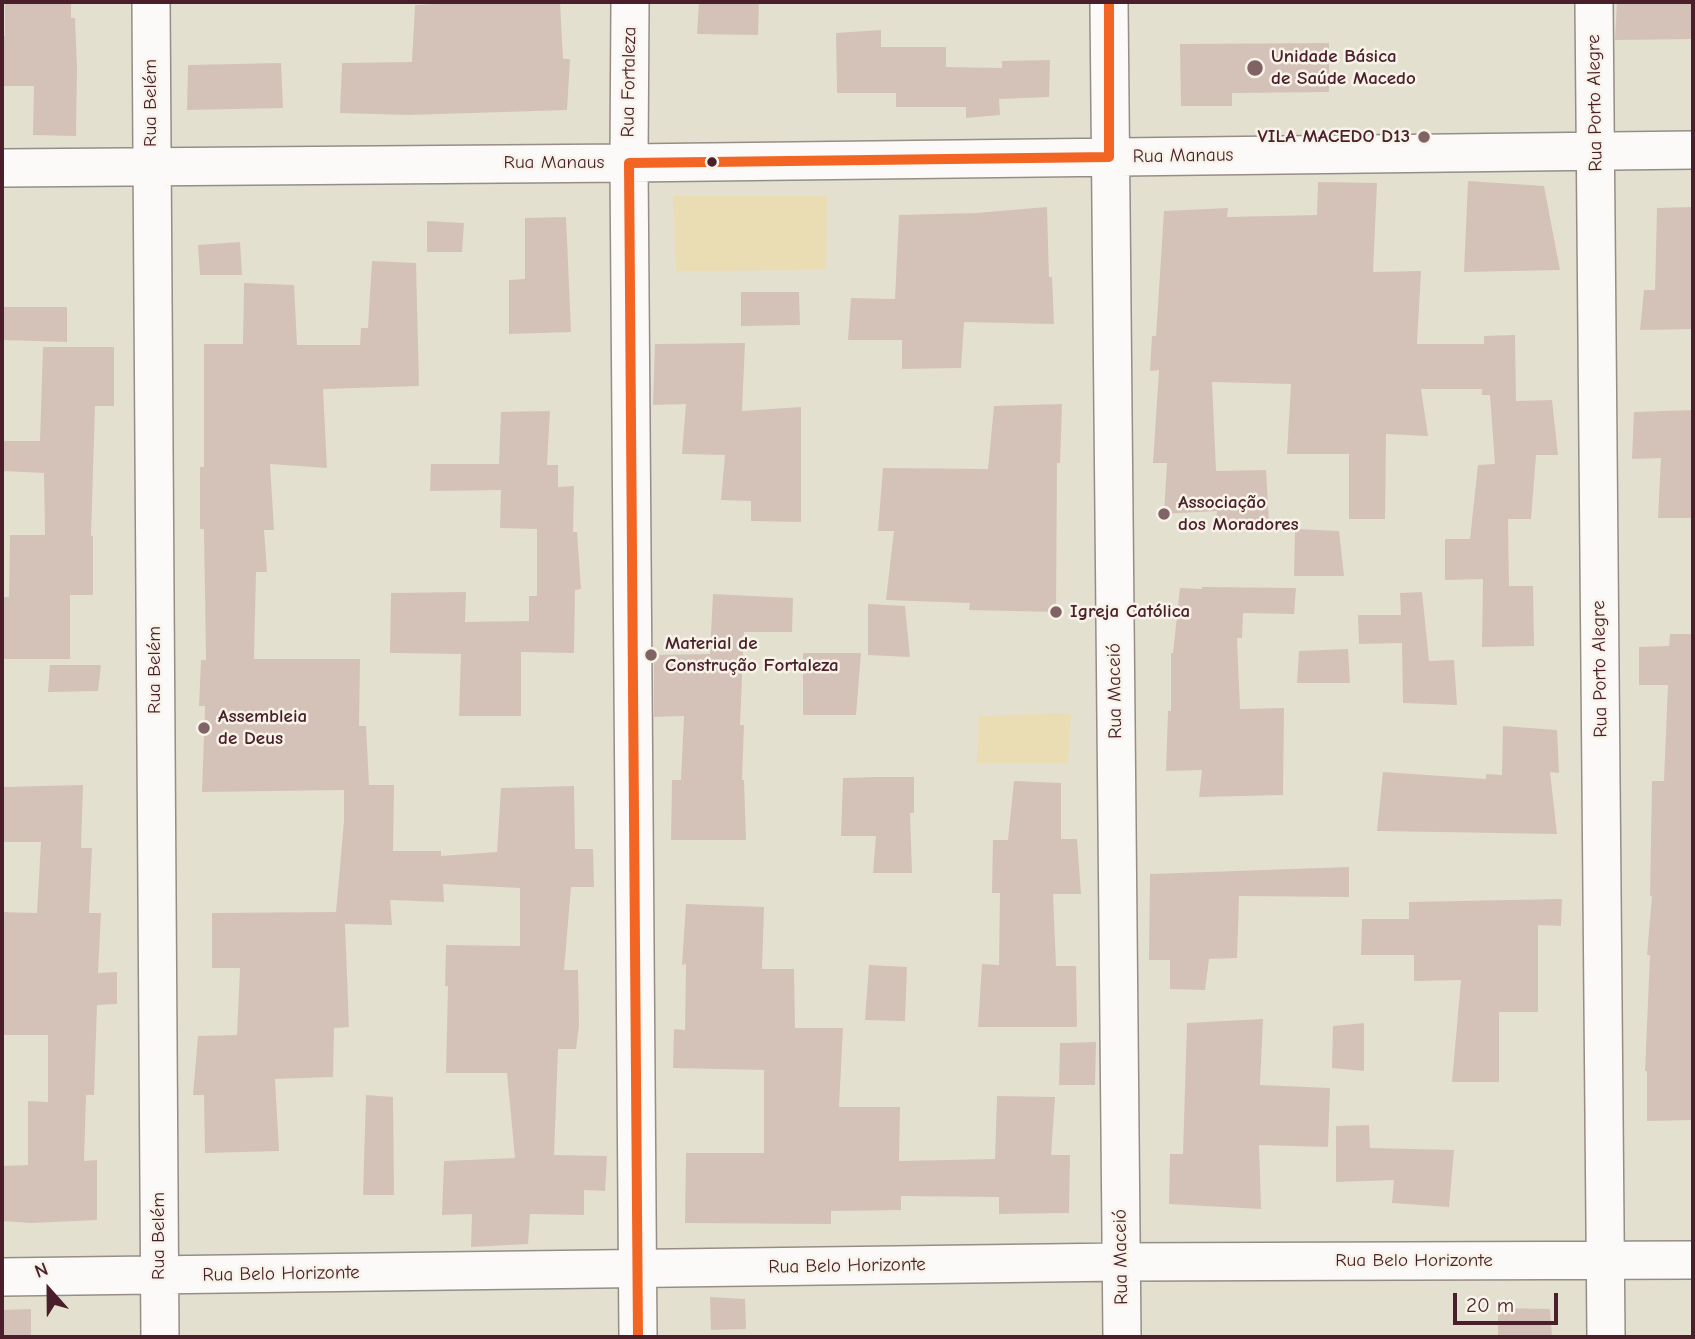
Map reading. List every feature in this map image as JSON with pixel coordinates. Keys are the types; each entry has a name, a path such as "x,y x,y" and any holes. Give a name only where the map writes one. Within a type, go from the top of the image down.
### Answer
{"street":[{"name":"Rua Belém","path":"151,2 160,1337"},
{"name":"Rua Fortaleza","path":"630,2 638,1337"},
{"name":"Rua Maceió","path":"1108,2 1122,1337"},
{"name":"Rua Porto Alegre","path":"1594,2 1606,1337"},
{"name":"Rua Manaus","path":"2,168 1693,150"},
{"name":"Rua Belo Horizonte","path":"2,1277 1120,1262 1693,1260"}],"sand":[{"path":"673,196 827,196 826,270 676,271"},
{"path":"1071,713 1068,763 977,763 979,716"}],"building":[{"path":"5,2 71,2 71,18 75,18 77,69 76,136 33,135 34,86 2,86"},
{"path":"560,2 563,59 570,59 567,110 408,115 340,113 342,63 412,62 415,5"},
{"path":"699,2 759,2 758,35 697,34"},
{"path":"1617,2 1693,2 1693,39 1615,40"},
{"path":"881,30 881,47 946,47 946,67 1002,68 1002,61 1050,60 1049,97 999,99 1000,115 966,118 966,107 896,107 896,93 837,93 836,33"},
{"name":"Unidade Básica de Saúde Macedo","path":"1329,43 1329,92 1232,93 1232,106 1181,106 1180,44"},
{"path":"281,63 283,108 187,110 188,65"},
{"path":"1468,181 1544,186 1560,270 1464,272"},
{"path":"1318,182 1377,183 1373,272 1421,271 1417,344 1484,344 1484,336 1515,335 1516,401 1552,400 1558,455 1536,455 1531,519 1508,519 1509,586 1533,586 1534,646 1482,647 1483,579 1445,580 1445,539 1470,539 1478,465 1495,464 1490,395 1482,395 1482,389 1421,389 1428,436 1386,434 1385,519 1349,519 1349,454 1287,454 1291,384 1212,382 1216,471 1266,470 1269,522 1215,524 1217,511 1164,514 1167,463 1153,463 1159,370 1150,371 1152,336 1156,336 1164,211 1228,208 1227,217 1317,215"},
{"path":"1047,207 1049,277 1052,277 1054,324 964,322 961,368 902,369 902,340 848,340 851,298 895,299 899,215 976,213"},
{"path":"1693,207 1693,329 1640,330 1644,290 1655,290 1657,208"},
{"path":"566,217 571,332 509,334 509,280 525,279 525,218"},
{"path":"427,221 464,223 462,252 427,252"},
{"path":"240,242 242,275 200,275 198,245"},
{"path":"372,261 416,263 419,386 323,389 327,468 270,464 274,530 264,530 267,572 256,572 254,659 360,659 359,726 366,726 369,785 394,785 393,851 441,851 441,856 497,852 501,788 574,786 575,849 593,849 594,887 571,887 564,970 578,970 579,1025 576,1049 558,1049 554,1155 607,1156 605,1191 584,1190 584,1215 530,1214 528,1244 471,1247 472,1214 442,1215 444,1161 515,1158 507,1073 446,1073 446,945 520,946 520,888 443,884 444,902 390,900 392,925 345,924 349,1027 334,1028 333,1077 275,1079 279,1151 205,1153 204,1095 193,1095 198,1036 237,1035 240,968 212,968 212,913 336,912 344,821 344,790 202,792 205,706 199,706 201,660 206,660 200,467 204,467 204,344 243,344 244,283 294,285 297,345 360,345 361,328 368,328"},
{"path":"741,292 799,292 800,325 741,326"},
{"path":"2,307 67,307 67,342 2,340"},
{"path":"745,343 742,411 801,407 801,522 751,521 751,501 721,500 725,455 682,454 686,404 653,405 655,344"},
{"path":"43,347 114,347 114,406 95,406 91,536 93,595 70,595 70,659 3,659 3,597 9,597 10,535 45,535 44,473 2,471 2,441 40,441"},
{"path":"1062,404 1060,463 1057,463 1056,612 969,610 970,603 886,600 894,531 878,531 883,468 988,469 994,406"},
{"path":"1693,410 1693,518 1658,518 1661,458 1632,459 1634,412"},
{"path":"550,411 547,465 558,465 558,487 574,486 573,532 577,532 581,589 575,590 574,653 521,652 521,716 459,716 461,654 390,653 391,593 466,592 465,622 529,621 529,596 537,596 537,529 500,528 501,490 430,491 431,464 499,464 501,412"},
{"path":"1295,529 1339,531 1344,576 1294,576"},
{"path":"1180,588 1296,588 1294,614 1243,613 1242,638 1237,638 1240,709 1284,708 1283,795 1199,797 1202,770 1166,771 1168,711 1171,711 1171,653"},
{"path":"1422,592 1429,661 1454,660 1457,705 1403,703 1402,643 1359,644 1358,615 1401,615 1400,593"},
{"path":"713,594 793,598 792,632 744,632 740,725 744,725 742,780 746,840 671,840 672,780 681,780 684,716 654,717 654,655 710,654"},
{"path":"868,604 905,606 910,657 868,655"},
{"path":"1670,634 1693,634 1693,1120 1647,1121 1645,1071 1650,955 1647,955 1652,896 1652,781 1664,781 1668,685 1639,685 1639,647 1669,646"},
{"path":"1348,649 1350,683 1297,683 1299,651"},
{"path":"803,653 861,653 856,715 803,715"},
{"path":"50,665 101,665 98,691 48,692"},
{"path":"1503,726 1557,730 1559,773 1550,772 1557,834 1377,831 1383,772 1486,779 1486,774 1502,775"},
{"path":"914,777 914,813 910,813 912,873 873,873 876,836 841,836 843,778"},
{"path":"1014,781 1061,783 1061,839 1077,839 1081,894 1053,894 1056,966 1076,966 1077,1027 978,1027 982,964 999,965 1000,893 992,893 993,840 1008,840"},
{"path":"83,785 81,848 92,848 89,913 101,913 98,973 117,972 117,1004 97,1005 94,1095 86,1095 84,1161 97,1160 97,1220 31,1223 2,1221 2,1166 28,1165 28,1101 48,1102 48,1035 2,1035 2,912 37,913 41,842 2,842 2,787"},
{"path":"1349,867 1349,897 1239,896 1237,958 1209,959 1205,990 1170,989 1170,960 1149,960 1150,874"},
{"path":"1562,899 1561,926 1538,925 1538,1012 1499,1012 1499,1082 1452,1082 1461,980 1414,981 1414,955 1361,955 1362,919 1409,919 1409,902"},
{"path":"686,904 764,907 762,969 794,969 795,1028 843,1028 839,1107 900,1107 899,1161 995,1159 997,1096 1055,1097 1051,1155 1070,1155 1069,1213 999,1214 999,1197 901,1196 901,1210 831,1211 831,1224 685,1223 686,1153 764,1153 764,1070 673,1068 674,1029 685,1030 686,964 682,965"},
{"path":"869,965 907,967 905,1021 865,1020"},
{"path":"1263,1019 1260,1085 1330,1088 1328,1147 1259,1145 1261,1209 1169,1204 1170,1154 1183,1154 1187,1023"},
{"path":"1364,1023 1364,1071 1332,1068 1333,1026"},
{"path":"1096,1042 1095,1085 1059,1085 1060,1043"},
{"path":"366,1095 393,1097 394,1195 363,1195"},
{"path":"1369,1125 1370,1148 1454,1150 1449,1207 1392,1203 1394,1180 1336,1182 1336,1126"},
{"path":"710,1297 745,1299 746,1329 711,1330"},
{"path":"1498,1308 1550,1309 1552,1337 1498,1337"},
{"path":"31,1309 31,1337 2,1337 2,1310"}],"transit line":[{"path":"638,1337 629,163 1109,157 1109,2"}],"place":[{"name":"Unidade Básica de Saúde Macedo","path":"1255,68"},
{"name":"VILA MACEDO D13","path":"1424,137"},
{"name":"Associação dos Moradores","path":"1164,514"},
{"name":"Igreja Católica","path":"1056,612"},
{"name":"Material de Construção Fortaleza","path":"651,655"},
{"name":"Assembleia de Deus","path":"204,728"}]}
